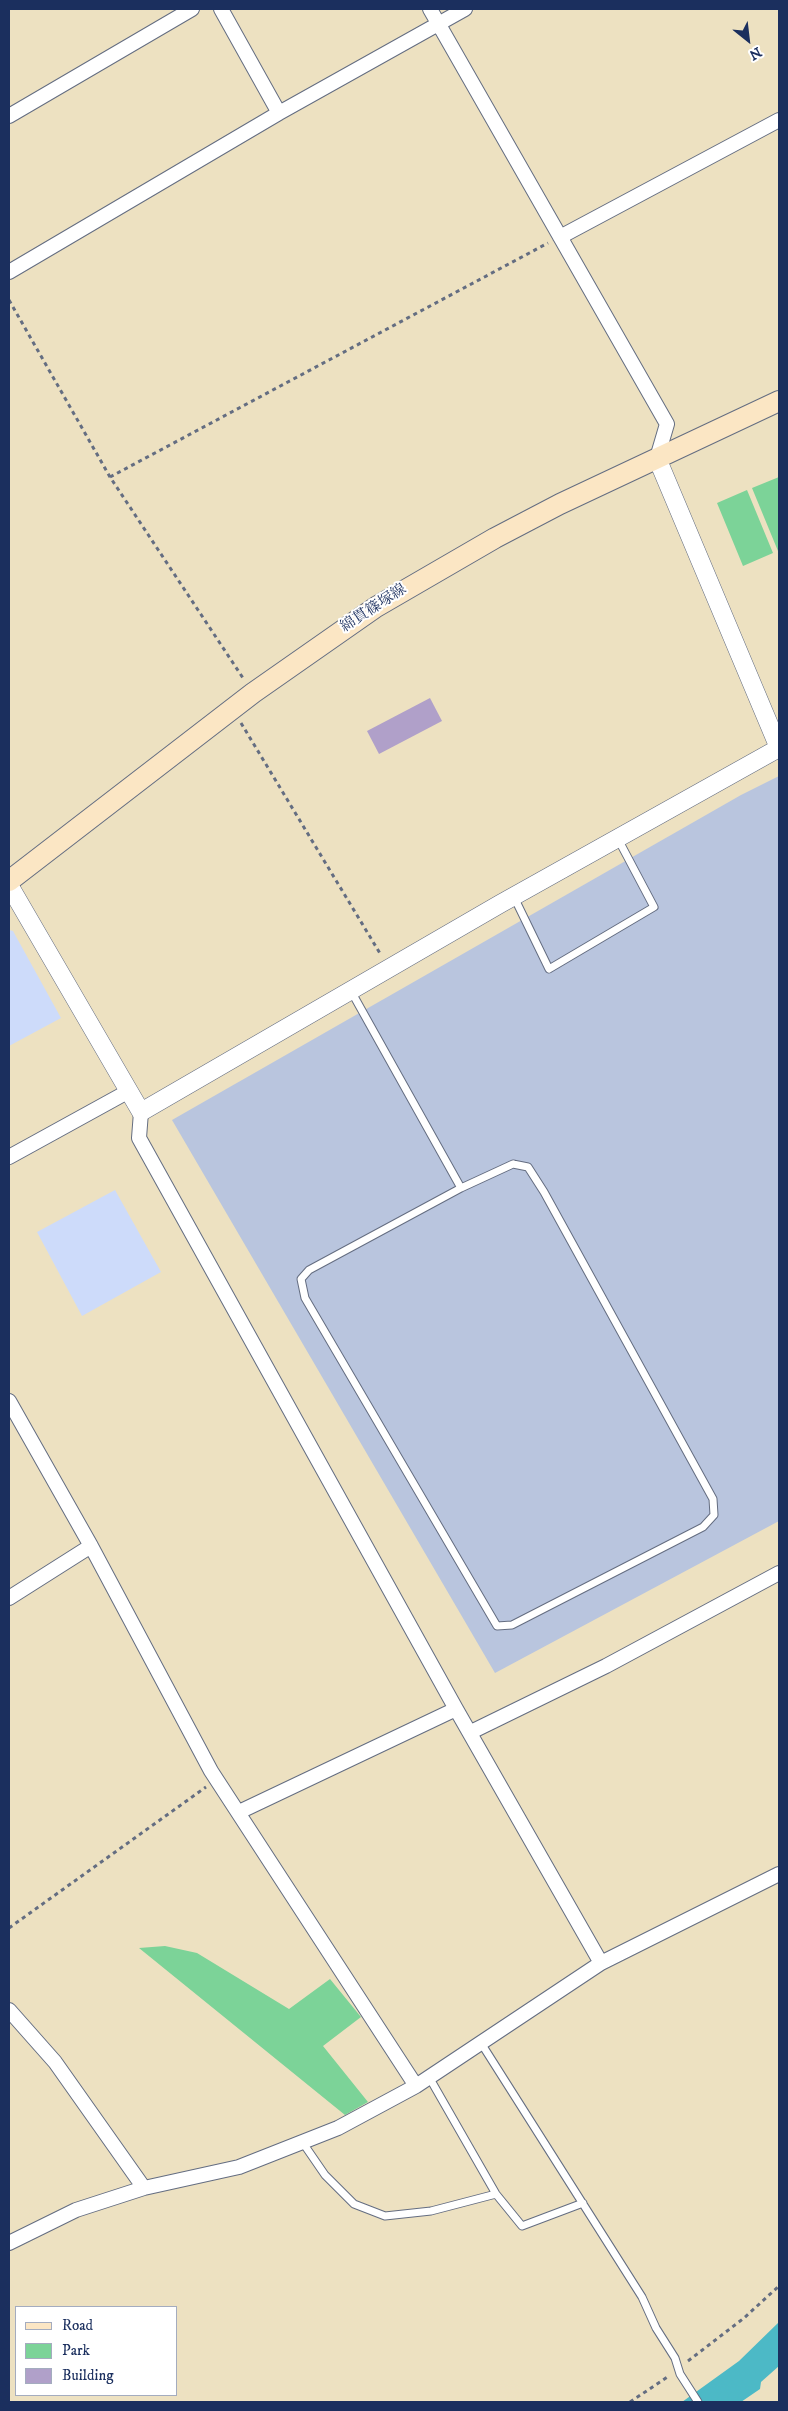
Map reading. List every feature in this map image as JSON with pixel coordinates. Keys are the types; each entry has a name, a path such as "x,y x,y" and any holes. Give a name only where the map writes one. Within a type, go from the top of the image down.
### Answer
{"main road":[{"name":"綿貫篠塚線","path":"9,883 253,693 360,618 434,572 560,504 779,401"}],"street":[{"path":"9,116 192,9"},
{"path":"222,9 280,113"},
{"path":"141,1112 514,896 779,748 657,458 667,424 430,9"},
{"path":"9,272 280,113 465,9"},
{"path":"560,237 779,120"},
{"path":"9,883 141,1112 139,1138 456,1709 471,1732 601,1963"},
{"path":"9,1157 128,1091"},
{"path":"9,1401 91,1546 217,1780 416,2086"},
{"path":"9,1598 91,1546"},
{"path":"471,1732 606,1666 779,1573"},
{"path":"239,1812 456,1709"},
{"path":"9,2243 76,2210 144,2188 239,2167 338,2128 416,2086 601,1963 779,1874"},
{"path":"9,2010 54,2062 144,2188"}],"lane":[{"path":"514,896 549,969 654,906 617,838"},
{"path":"350,991 461,1188"},
{"path":"513,1164 528,1167 544,1192 713,1499 714,1515 703,1527 512,1624 497,1626 310,1306 301,1279 309,1270 461,1188 513,1164"},
{"path":"481,2043 642,2297 656,2328 675,2358 680,2374 698,2402"},
{"path":"429,2077 496,2194 522,2226 583,2202"},
{"path":"303,2143 325,2175 354,2204 385,2216 431,2211 496,2194"}],"path":[{"path":"110,477 560,237"},
{"path":"9,300 110,477 253,693"},
{"path":"232,709 389,968"},
{"path":"9,1928 217,1780"},
{"path":"687,2362 744,2318 779,2286"},
{"path":"630,2402 671,2374"}],"shaded area":[{"path":"779,776 779,1521 495,1673 172,1120 741,795"},
{"path":"9,930 13,931 61,1018 9,1046"},
{"path":"115,1190 161,1272 82,1316 37,1232"}],"green space":[{"path":"779,477 779,550 778,551 752,488"},
{"path":"747,490 773,553 743,566 717,503"},
{"path":"165,1946 197,1953 289,2009 330,1979 361,2017 323,2046 368,2102 345,2115 139,1948"}],"water":[{"path":"779,2322 779,2366 761,2382 760,2389 741,2402 682,2402 739,2361"}],"building":[{"path":"430,698 442,721 379,754 367,731"}]}
